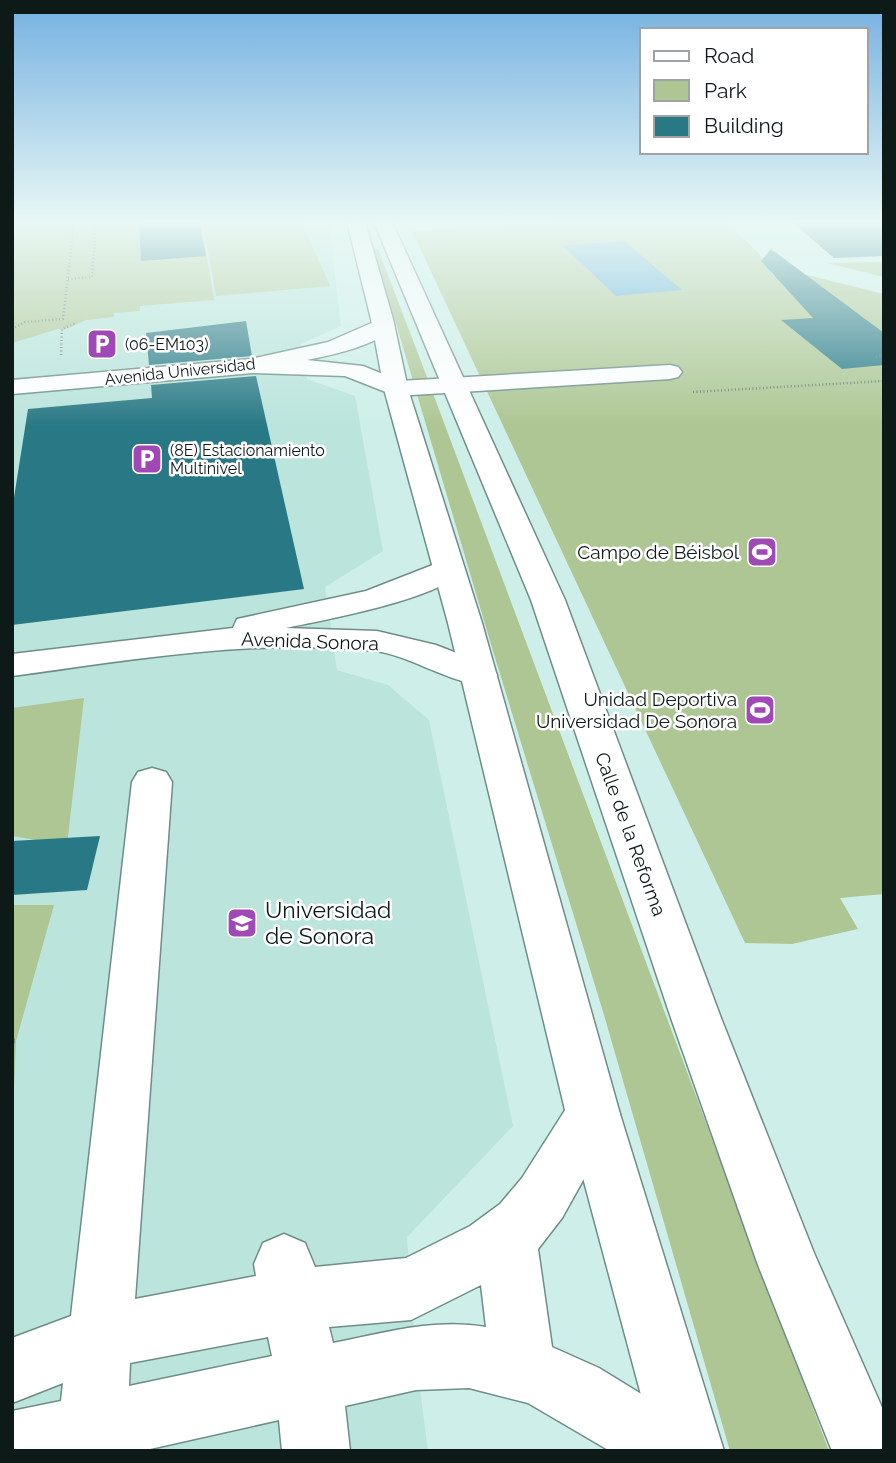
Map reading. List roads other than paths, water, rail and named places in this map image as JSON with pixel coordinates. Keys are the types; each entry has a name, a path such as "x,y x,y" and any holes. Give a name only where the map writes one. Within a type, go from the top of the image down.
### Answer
{"main road":[{"path":"374,290 396,389 479,675 593,1114 690,1451"},
{"name":"Calle de la Reforma","path":"412,290 548,600 696,1018 788,1265 866,1451"},
{"name":"Avenida Universidad","path":"12,387 253,366 279,357 349,344 383,325"},
{"path":"253,366 351,370 385,381 396,389 670,372"},
{"name":"Avenida Sonora","path":"220,638 260,621 373,599 405,589 448,569"},
{"name":"Avenida Sonora","path":"12,665 220,638 377,641 424,652 479,675"},
{"path":"92,1426 152,782"},
{"path":"12,1371 99,1337 288,1283 358,1292 411,1289 521,1226 542,1198 593,1114"},
{"path":"506,1237 523,1368"},
{"path":"288,1283 309,1381 316,1451"},
{"path":"12,1445 416,1358 468,1356 523,1368 568,1386 671,1451"}],"water":[{"path":"610,290 679,290 616,296"}],"place":[{"name":"(06-EM103)","path":"102,344"},
{"name":"(8E) Estacionamiento Multinivel","path":"147,459"},
{"name":"Campo de Béisbol","path":"762,552"},
{"name":"Unidad Deportiva Universidad De Sonora","path":"760,710"},
{"name":"Universidad de Sonora","path":"242,923"}]}
